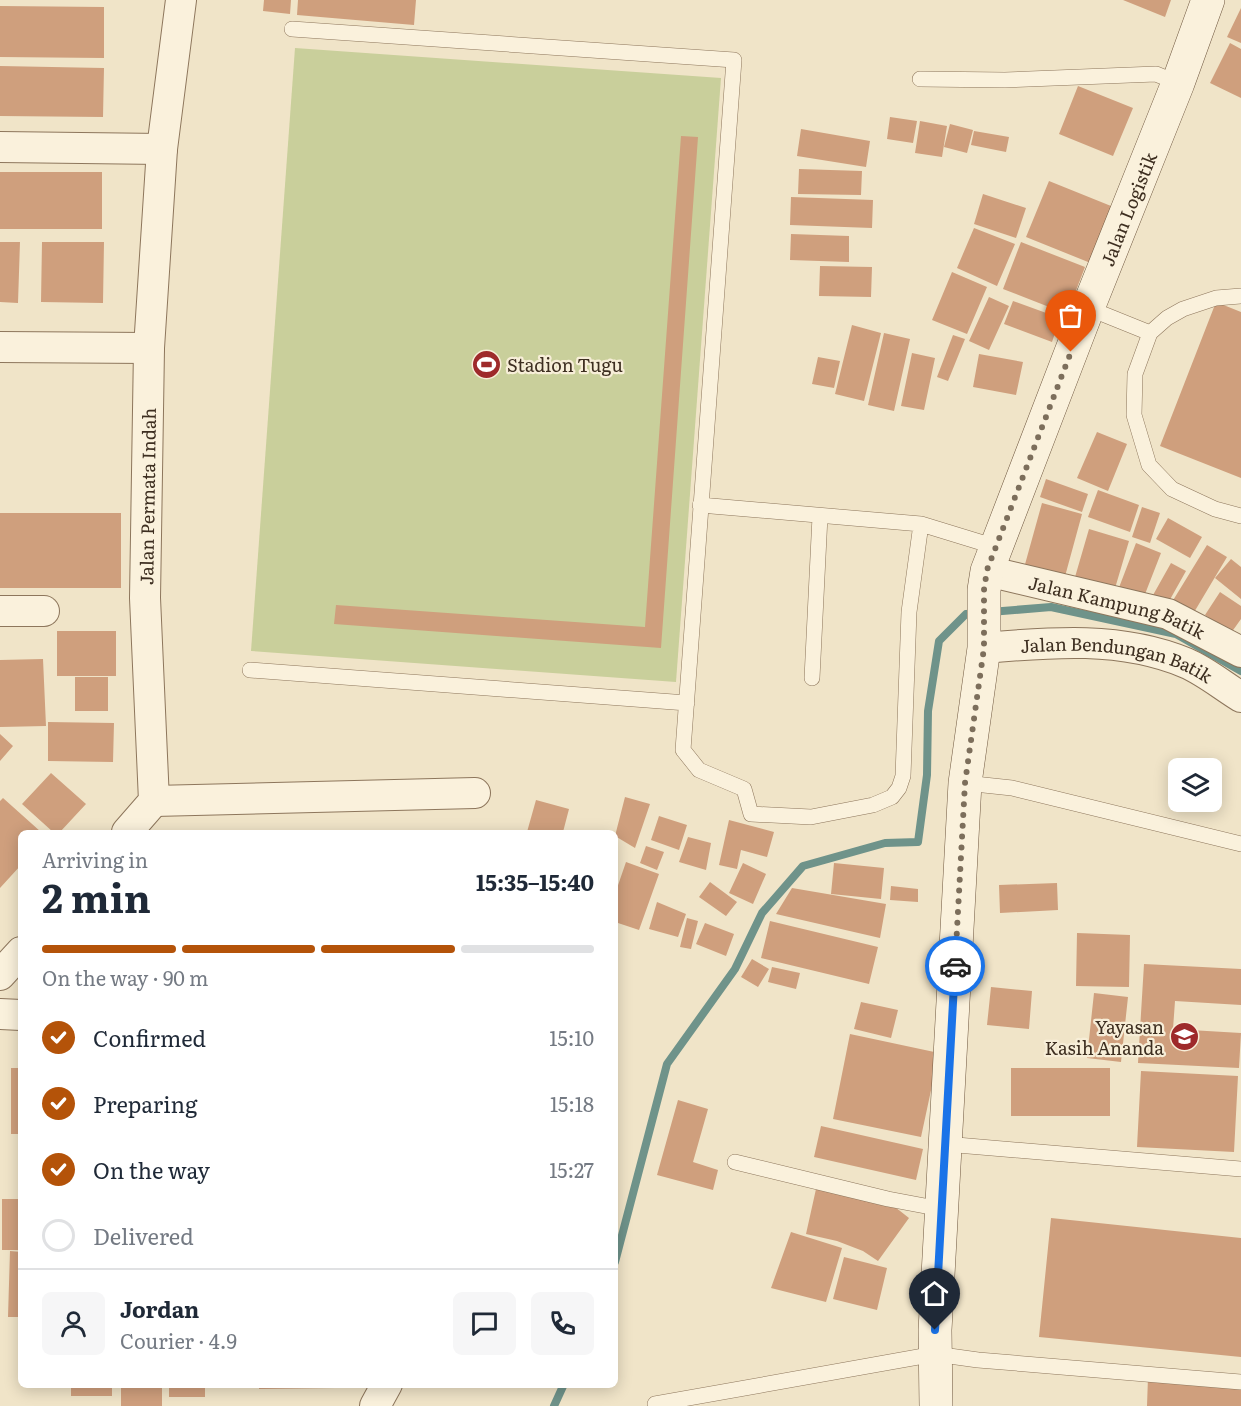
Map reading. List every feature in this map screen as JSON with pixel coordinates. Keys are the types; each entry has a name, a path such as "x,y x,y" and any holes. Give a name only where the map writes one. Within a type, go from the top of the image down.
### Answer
{"main road":[{"name":"Jalan Logistik","path":"936,1406 935,1354 941,1209 965,783 984,636 989,569 1088,308 1178,83 1208,0"}],"street":[{"name":"Jalan Permata Indah","path":"154,801 145,598 149,348 162,149 181,0"},
{"path":"0,147 162,149"},
{"path":"0,347 149,348"},
{"name":"Jalan Kampung Batik","path":"989,569 1168,614 1241,652"},
{"path":"0,611 44,611"},
{"name":"Jalan Bendungan Batik","path":"984,636 1039,643 1096,643 1145,650 1187,663 1241,697"},
{"path":"128,830 154,801 475,793"},
{"path":"0,975 18,955"},
{"path":"0,1014 18,1015"},
{"path":"375,1406 385,1388"}],"lane":[{"path":"292,29 734,60 683,750 699,770 744,789 751,814 811,817 873,805 892,797 899,788 903,776 909,612 921,524"},
{"path":"920,79 1005,80 1156,74 1178,83"},
{"path":"1241,296 1216,298 1183,309 1167,318 1150,333 1135,374 1134,415 1149,465 1172,489 1215,509 1241,516"},
{"path":"1088,308 1150,333"},
{"path":"700,505 921,524 989,569"},
{"path":"812,678 820,516"},
{"path":"250,670 687,703"},
{"path":"965,783 1012,788 1241,844"},
{"path":"945,1144 1241,1169"},
{"path":"735,1162 888,1199 941,1209"},
{"path":"655,1404 935,1354 978,1360 1241,1382"}],"green space":[{"name":"Stadion Tugu","path":"295,48 721,78 676,682 251,651"}],"building":[{"path":"264,0 291,0 290,14 263,11"},
{"path":"298,0 416,0 414,25 297,15"},
{"path":"1123,0 1171,0 1165,17"},
{"path":"0,6 104,7 104,58 0,57"},
{"path":"1241,8 1241,43 1227,37"},
{"path":"1230,43 1241,49 1241,98 1210,83"},
{"path":"0,66 104,68 103,117 0,116"},
{"path":"1078,86 1133,108 1113,156 1059,134"},
{"path":"890,117 917,121 913,143 887,139"},
{"path":"920,121 947,126 942,157 915,153"},
{"path":"950,124 973,130 967,153 944,147"},
{"path":"801,129 870,141 866,167 797,156"},
{"path":"974,131 1009,137 1006,152 971,145"},
{"path":"681,136 698,137 661,648 334,624 336,605 645,627"},
{"path":"799,169 862,171 861,195 798,194"},
{"path":"0,172 102,172 102,229 0,229"},
{"path":"1049,181 1116,208 1093,264 1026,237"},
{"path":"983,194 1026,208 1016,238 974,224"},
{"path":"791,197 873,200 872,228 790,225"},
{"path":"974,228 1015,244 997,286 957,268"},
{"path":"791,234 849,236 849,262 790,260"},
{"path":"0,242 20,242 18,303 0,302"},
{"path":"42,242 104,242 103,303 41,302"},
{"path":"1021,242 1085,267 1067,314 1003,289"},
{"path":"820,266 872,267 871,297 819,296"},
{"path":"952,272 987,287 967,334 932,320"},
{"path":"989,297 1009,306 989,350 969,341"},
{"path":"1013,301 1060,318 1052,342 1004,324"},
{"path":"1216,302 1241,312 1241,478 1160,446"},
{"path":"852,325 881,333 864,401 835,394"},
{"path":"884,333 910,339 894,411 868,405"},
{"path":"953,335 965,339 948,381 937,377"},
{"path":"912,353 935,358 924,410 901,406"},
{"path":"979,354 1023,362 1016,395 973,387"},
{"path":"818,357 840,361 834,388 812,384"},
{"path":"1097,432 1127,444 1108,491 1077,478"},
{"path":"1046,479 1088,494 1082,512 1040,497"},
{"path":"1098,490 1139,505 1130,532 1088,517"},
{"path":"1042,503 1082,514 1064,580 1024,568"},
{"path":"1142,507 1160,513 1150,543 1132,537"},
{"path":"0,513 121,513 121,588 0,588"},
{"path":"1168,518 1202,537 1190,558 1156,539"},
{"path":"1089,529 1129,541 1113,595 1073,584"},
{"path":"1136,543 1161,553 1140,607 1115,598"},
{"path":"1207,545 1227,557 1193,614 1172,602"},
{"path":"1231,559 1241,567 1241,599 1215,578"},
{"path":"1171,563 1186,571 1163,612 1148,604"},
{"path":"1220,592 1241,606 1241,619 1231,633 1205,615"},
{"path":"57,631 116,631 116,676 57,676"},
{"path":"43,659 46,726 0,727 0,660"},
{"path":"75,677 108,677 108,711 75,711"},
{"path":"48,722 114,723 113,762 48,761"},
{"path":"0,734 13,746 0,761"},
{"path":"51,773 86,804 62,830 51,830 22,804"},
{"path":"625,797 650,804 635,848 618,838 617,830"},
{"path":"3,798 39,830 18,830 18,868 0,888 0,801"},
{"path":"536,800 569,809 564,830 528,830"},
{"path":"659,816 687,825 679,850 651,840"},
{"path":"729,820 774,832 767,857 741,850 737,869 719,865"},
{"path":"688,837 711,843 706,870 679,862"},
{"path":"646,846 664,852 657,870 640,863"},
{"path":"626,862 659,874 639,930 618,923 618,885"},
{"path":"743,863 766,874 753,904 729,893"},
{"path":"834,863 884,868 881,899 831,894"},
{"path":"710,882 737,902 726,916 699,897"},
{"path":"1057,883 1058,910 1000,913 999,885"},
{"path":"891,886 918,889 918,902 890,900"},
{"path":"792,888 886,904 880,938 776,914"},
{"path":"657,902 686,914 678,937 649,929"},
{"path":"687,918 698,921 691,949 680,947"},
{"path":"770,921 878,947 869,984 761,958"},
{"path":"705,923 734,934 726,956 696,944"},
{"path":"1077,933 1130,935 1129,987 1076,986"},
{"path":"752,959 769,969 758,987 741,977"},
{"path":"1144,964 1241,969 1241,1005 1175,1001 1173,1029 1241,1033 1239,1068 1138,1063"},
{"path":"772,967 800,973 796,989 768,982"},
{"path":"991,987 1032,991 1029,1029 987,1025"},
{"path":"1094,993 1128,997 1121,1062 1087,1058"},
{"path":"861,1002 898,1010 891,1038 854,1029"},
{"path":"850,1034 939,1053 921,1137 833,1119"},
{"path":"11,1068 18,1068 18,1134 11,1134"},
{"path":"1011,1068 1110,1068 1110,1116 1011,1116"},
{"path":"1141,1071 1238,1076 1234,1152 1137,1147"},
{"path":"678,1100 708,1109 693,1162 718,1170 713,1190 657,1175"},
{"path":"821,1126 923,1149 916,1180 814,1157"},
{"path":"816,1189 895,1207 909,1218 878,1261 863,1251 837,1241 806,1234"},
{"path":"2,1199 18,1199 18,1250 2,1250"},
{"path":"1051,1218 1241,1238 1241,1357 1039,1337"},
{"path":"791,1232 842,1248 826,1302 771,1288"},
{"path":"10,1251 18,1252 18,1317 8,1317"},
{"path":"844,1257 887,1268 877,1310 833,1299"},
{"path":"1148,1377 1241,1389 1241,1406 1147,1406"},
{"path":"71,1388 112,1388 112,1396 71,1396"},
{"path":"121,1388 162,1388 162,1406 121,1406"},
{"path":"169,1388 205,1388 205,1397 169,1397"},
{"path":"259,1388 335,1388 259,1389"}],"waterway":[{"path":"990,612 1051,607 1176,634 1241,671"},
{"path":"618,1251 667,1064 735,969 762,913 803,866 885,843 918,842 927,775 928,711 939,641 966,614 978,613"},
{"path":"554,1406 562,1388"}],"way so far":[{"path":"955,966 965,783 984,648 984,590 987,570 1071,352"}],"place":[{"name":"Stadion Tugu","path":"486,364"},
{"name":"Yayasan Kasih Ananda","path":"1185,1036"}],"route":[{"path":"935,1330 955,966"}]}
